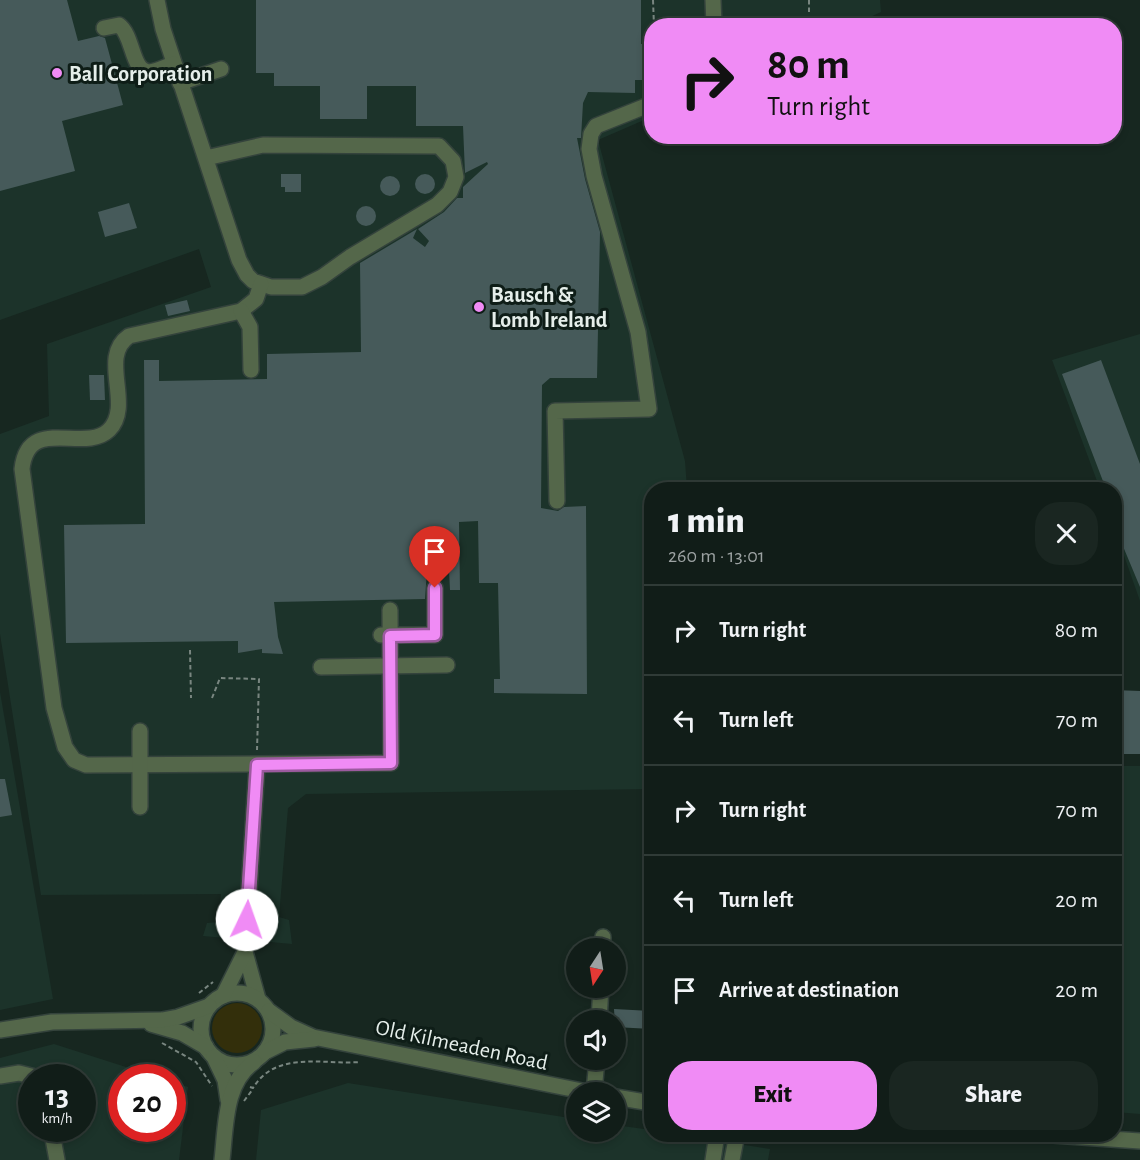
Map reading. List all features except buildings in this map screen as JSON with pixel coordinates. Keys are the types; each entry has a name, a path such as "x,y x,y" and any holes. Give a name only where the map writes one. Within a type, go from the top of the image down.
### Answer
{"street":[{"path":"157,0 174,64 239,260 247,275 261,284 292,289 312,283 350,257 437,205 450,192 456,177 453,161 439,146 263,145 206,158"},
{"path":"713,0 714,18"},
{"path":"104,28 119,25 125,30 137,65 142,70 150,72 174,64"},
{"path":"180,83 221,69"},
{"path":"557,501 555,411 649,409 638,332 594,176 589,144 596,126 644,107"},
{"path":"261,284 256,299 241,311 129,336 123,340 116,358 119,410 108,431 95,437 41,440 27,450 22,469 51,695 65,747 74,760 86,765 391,763 390,666 385,636 390,610"},
{"path":"241,311 250,327 251,370"},
{"path":"385,636 435,635 435,588"},
{"path":"321,667 447,665"},
{"path":"140,731 140,807"},
{"path":"222,1160 231,1096 238,1079 248,1066 261,1056 273,1033 269,1011 258,999 245,952 257,765"},
{"path":"223,996 245,952"},
{"path":"0,1030 52,1022 133,1021 178,1017 209,1006 223,996 240,993 258,999"},
{"path":"209,1006 204,1013 201,1029 227,1089 227,1116"},
{"name":"Old Kilmeaden Road","path":"269,1011 293,1028 329,1040 566,1088"},
{"path":"133,1021 170,1028 232,1065 242,1065 261,1056"},
{"name":"Old Kilmeaden Road","path":"261,1056 277,1045 296,1040 329,1040"},
{"path":"0,1076 18,1073"},
{"path":"626,1099 644,1102"},
{"path":"1122,1140 1140,1141"},
{"path":"54,1142 57,1160"},
{"path":"713,1160 716,1142"},
{"path":"732,1160 735,1142"}],"path":[{"path":"653,0 654,18"},
{"path":"808,0 809,13"},
{"path":"190,650 191,698"},
{"path":"212,698 220,678 259,679 257,765"},
{"path":"248,1099 253,1089"}],"shaded area":[{"path":"0,0 880,0 881,12 868,18 644,18 644,120 598,140 685,461 686,482 644,482 644,789 306,794 288,808 279,917 289,920 292,944 203,936 207,923 218,922 221,894 41,895 0,634 0,434 49,416 47,344 211,287 199,249 0,320"},
{"path":"1140,334 1140,601 1122,550 1122,482 1097,482 1052,360"},
{"path":"0,692 53,999 0,1010"},
{"path":"1122,766 1140,766 1140,1114 1122,1113"},
{"path":"237,1003 255,1010 262,1028 255,1046 237,1053 219,1046 212,1028 219,1010"},
{"path":"54,1044 116,1064 108,1064 108,1142 181,1142 179,1160 0,1160 0,1058"},
{"path":"348,1083 566,1117 566,1142 626,1142 626,1127 644,1129 644,1142 725,1142 770,1149 768,1160 256,1160 261,1110"}],"place":[{"name":"Ball Corporation","path":"57,73"},
{"name":"Bausch & Lomb Ireland","path":"479,307"}],"route":[{"path":"247,920 257,765 391,763 390,636 435,635 435,588"}]}
